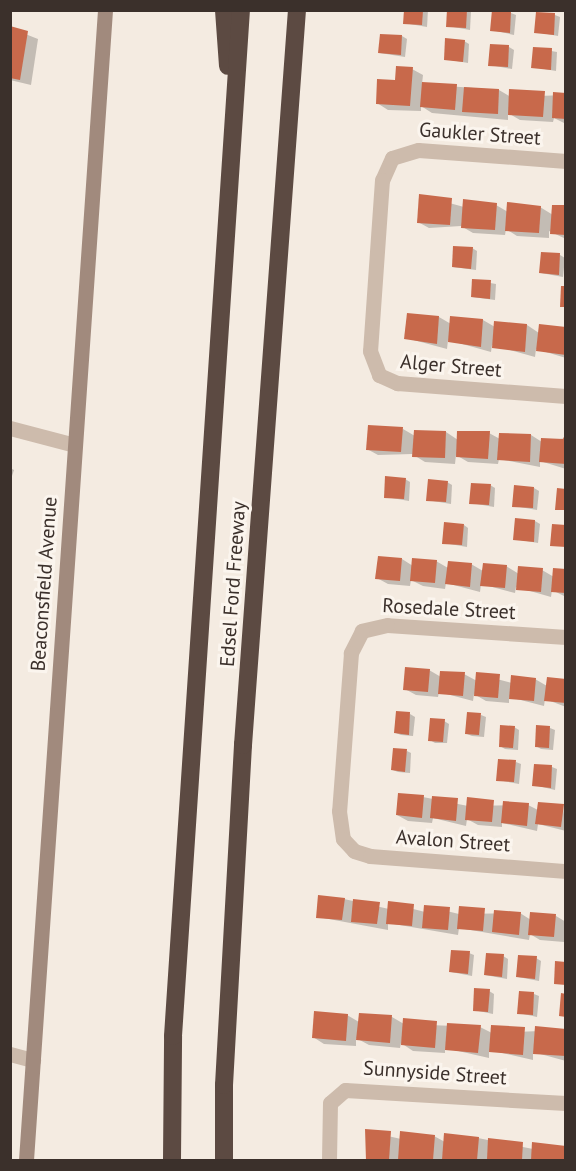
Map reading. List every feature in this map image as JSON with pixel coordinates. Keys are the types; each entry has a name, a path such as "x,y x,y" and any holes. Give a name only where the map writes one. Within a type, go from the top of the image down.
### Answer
{"highway":[{"path":"224,10 233,126"},
{"name":"Edsel Ford Freeway","path":"172,1161 173,1036 241,10"},
{"name":"Edsel Ford Freeway","path":"224,1161 243,745 297,10"},
{"path":"294,64 309,10"}],"street":[{"name":"Beaconsfield Avenue","path":"26,1161 105,10"},
{"name":"Gaukler Street","path":"375,262 384,170 403,150 566,161"},
{"name":"Alger Street","path":"375,262 370,351 379,375 397,384 566,396"},
{"path":"10,428 75,445"},
{"name":"Rosedale Street","path":"343,838 339,811 351,653 362,631 387,625 566,637"},
{"name":"Avalon Street","path":"343,838 354,851 370,856 566,871"},
{"path":"10,1054 33,1060"},
{"name":"Sunnyside Street","path":"329,1161 330,1103 345,1090 566,1102"}],"building":[{"path":"404,10 423,10 422,25 403,24"},
{"path":"447,10 467,10 466,28 446,27"},
{"path":"492,10 511,11 510,33 490,31"},
{"path":"536,12 555,13 554,35 534,33"},
{"path":"10,26 28,31 20,80 10,78"},
{"path":"380,34 402,35 401,55 378,53"},
{"path":"445,38 465,40 463,62 444,60"},
{"path":"490,44 509,45 508,67 488,66"},
{"path":"533,47 552,48 551,70 531,68"},
{"path":"396,66 413,67 410,106 376,104 377,79 395,80"},
{"path":"422,82 457,84 455,110 420,107"},
{"path":"464,87 499,89 498,114 462,112"},
{"path":"509,89 545,91 543,117 508,115"},
{"path":"553,92 566,93 566,119 552,118"},
{"path":"419,194 452,198 450,225 417,223"},
{"path":"463,199 497,203 495,230 461,228"},
{"path":"507,202 541,206 539,233 505,231"},
{"path":"552,205 566,205 566,235 550,234"},
{"path":"453,246 473,247 471,269 452,267"},
{"path":"541,252 560,253 559,275 539,273"},
{"path":"472,279 491,280 490,299 471,297"},
{"path":"561,286 566,286 566,307 560,307"},
{"path":"407,313 439,316 437,344 404,339"},
{"path":"450,316 483,319 481,347 448,342"},
{"path":"494,321 527,324 525,352 492,348"},
{"path":"539,324 566,327 566,355 536,351"},
{"path":"368,425 403,427 401,452 366,450"},
{"path":"414,430 446,431 445,458 412,457"},
{"path":"457,431 490,431 488,459 456,457"},
{"path":"566,432 566,464 539,462 541,438 563,439"},
{"path":"499,433 531,434 530,462 497,460"},
{"path":"385,476 406,478 404,499 384,498"},
{"path":"428,479 448,481 446,502 426,501"},
{"path":"471,483 491,484 489,505 469,504"},
{"path":"514,485 534,487 533,508 512,507"},
{"path":"557,488 566,489 566,510 555,510"},
{"path":"515,518 535,520 534,542 513,540"},
{"path":"444,522 464,524 462,545 442,544"},
{"path":"552,524 566,525 566,547 550,546"},
{"path":"378,556 402,558 400,581 375,579"},
{"path":"412,558 437,560 435,583 410,581"},
{"path":"448,561 472,563 470,587 445,584"},
{"path":"483,563 507,565 505,588 480,586"},
{"path":"518,566 543,568 541,592 516,590"},
{"path":"553,568 566,569 566,593 551,592"},
{"path":"405,667 430,669 428,692 403,690"},
{"path":"440,671 465,672 463,696 438,694"},
{"path":"476,672 500,674 498,698 474,696"},
{"path":"511,675 536,678 534,701 509,699"},
{"path":"547,677 566,679 566,703 544,701"},
{"path":"396,711 410,712 409,735 394,733"},
{"path":"467,712 481,713 479,735 465,734"},
{"path":"430,718 445,719 443,742 428,741"},
{"path":"500,725 515,726 513,748 499,747"},
{"path":"536,725 550,726 549,748 535,747"},
{"path":"393,748 407,749 405,772 391,770"},
{"path":"498,759 516,760 514,782 496,781"},
{"path":"534,764 552,765 551,788 532,786"},
{"path":"398,793 424,795 422,818 396,815"},
{"path":"432,796 458,798 456,821 430,818"},
{"path":"467,797 494,800 492,822 465,820"},
{"path":"503,801 529,803 527,826 501,823"},
{"path":"538,802 564,804 561,827 535,824"},
{"path":"318,895 345,898 342,920 316,918"},
{"path":"353,899 380,902 377,924 351,922"},
{"path":"388,901 414,904 412,926 386,924"},
{"path":"424,905 450,907 448,930 422,928"},
{"path":"459,906 485,908 483,931 457,929"},
{"path":"494,910 521,912 519,935 492,932"},
{"path":"530,912 556,914 554,937 528,935"},
{"path":"451,950 470,951 468,974 449,972"},
{"path":"486,953 504,954 502,977 484,975"},
{"path":"518,955 537,956 535,979 516,977"},
{"path":"555,961 566,962 566,985 554,984"},
{"path":"474,988 490,989 488,1012 473,1011"},
{"path":"519,991 534,992 533,1015 517,1014"},
{"path":"561,993 566,994 566,1017 559,1016"},
{"path":"314,1011 348,1014 346,1041 312,1038"},
{"path":"359,1013 392,1015 390,1043 356,1040"},
{"path":"403,1018 437,1021 435,1048 401,1045"},
{"path":"447,1023 481,1025 478,1053 445,1050"},
{"path":"491,1025 525,1027 523,1055 489,1052"},
{"path":"535,1026 566,1029 566,1056 533,1054"},
{"path":"365,1129 391,1131 389,1160 366,1160"},
{"path":"400,1131 435,1135 433,1160 398,1160"},
{"path":"444,1133 479,1137 477,1160 442,1160"},
{"path":"488,1138 523,1142 522,1160 487,1160"},
{"path":"532,1142 566,1146 566,1160 531,1160"}]}
